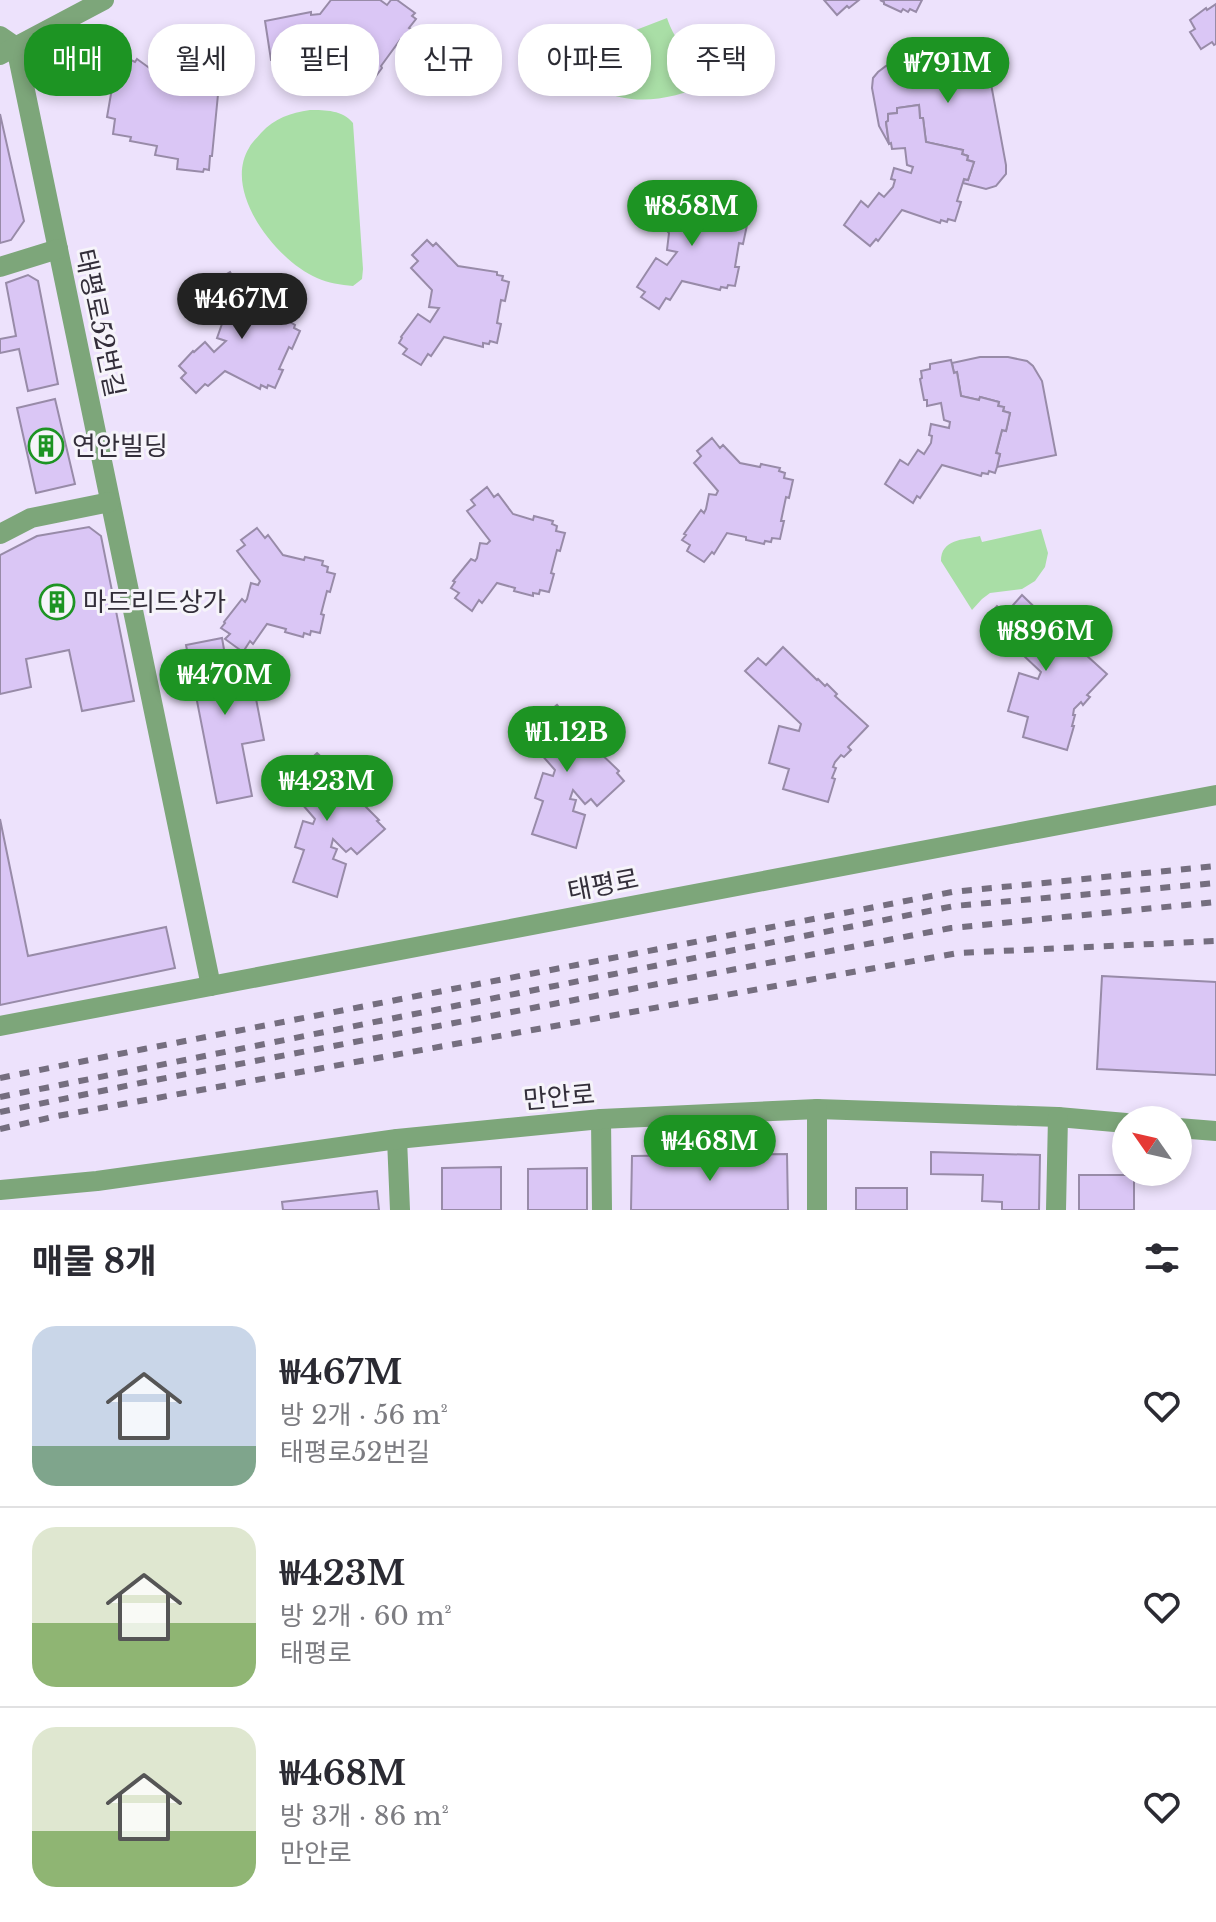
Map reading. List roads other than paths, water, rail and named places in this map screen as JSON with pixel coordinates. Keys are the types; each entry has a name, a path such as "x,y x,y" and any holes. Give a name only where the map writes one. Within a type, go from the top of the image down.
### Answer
{"street":[{"path":"5,46 104,0"},
{"name":"태평로52번길","path":"5,46 58,249 211,986"},
{"path":"0,267 58,249"},
{"path":"0,534 31,518 110,502"},
{"name":"태평로","path":"0,1026 1216,795"},
{"path":"817,1109 817,1210"},
{"name":"만안로","path":"0,1190 97,1181 397,1139 601,1119 817,1109 1058,1117 1112,1122"},
{"path":"1056,1210 1058,1117"},
{"path":"601,1119 602,1210"},
{"path":"1192,1129 1216,1131"},
{"path":"397,1139 400,1210"}],"railway":[{"path":"0,1078 952,892 1216,866"},
{"path":"0,1097 954,906 1216,883"},
{"path":"0,1112 951,928 1216,902"},
{"path":"0,1129 57,1116 958,953 1216,941"}],"place":[{"name":"연안빌딩","path":"46,446"},
{"name":"마드리드상가","path":"57,602"}]}
